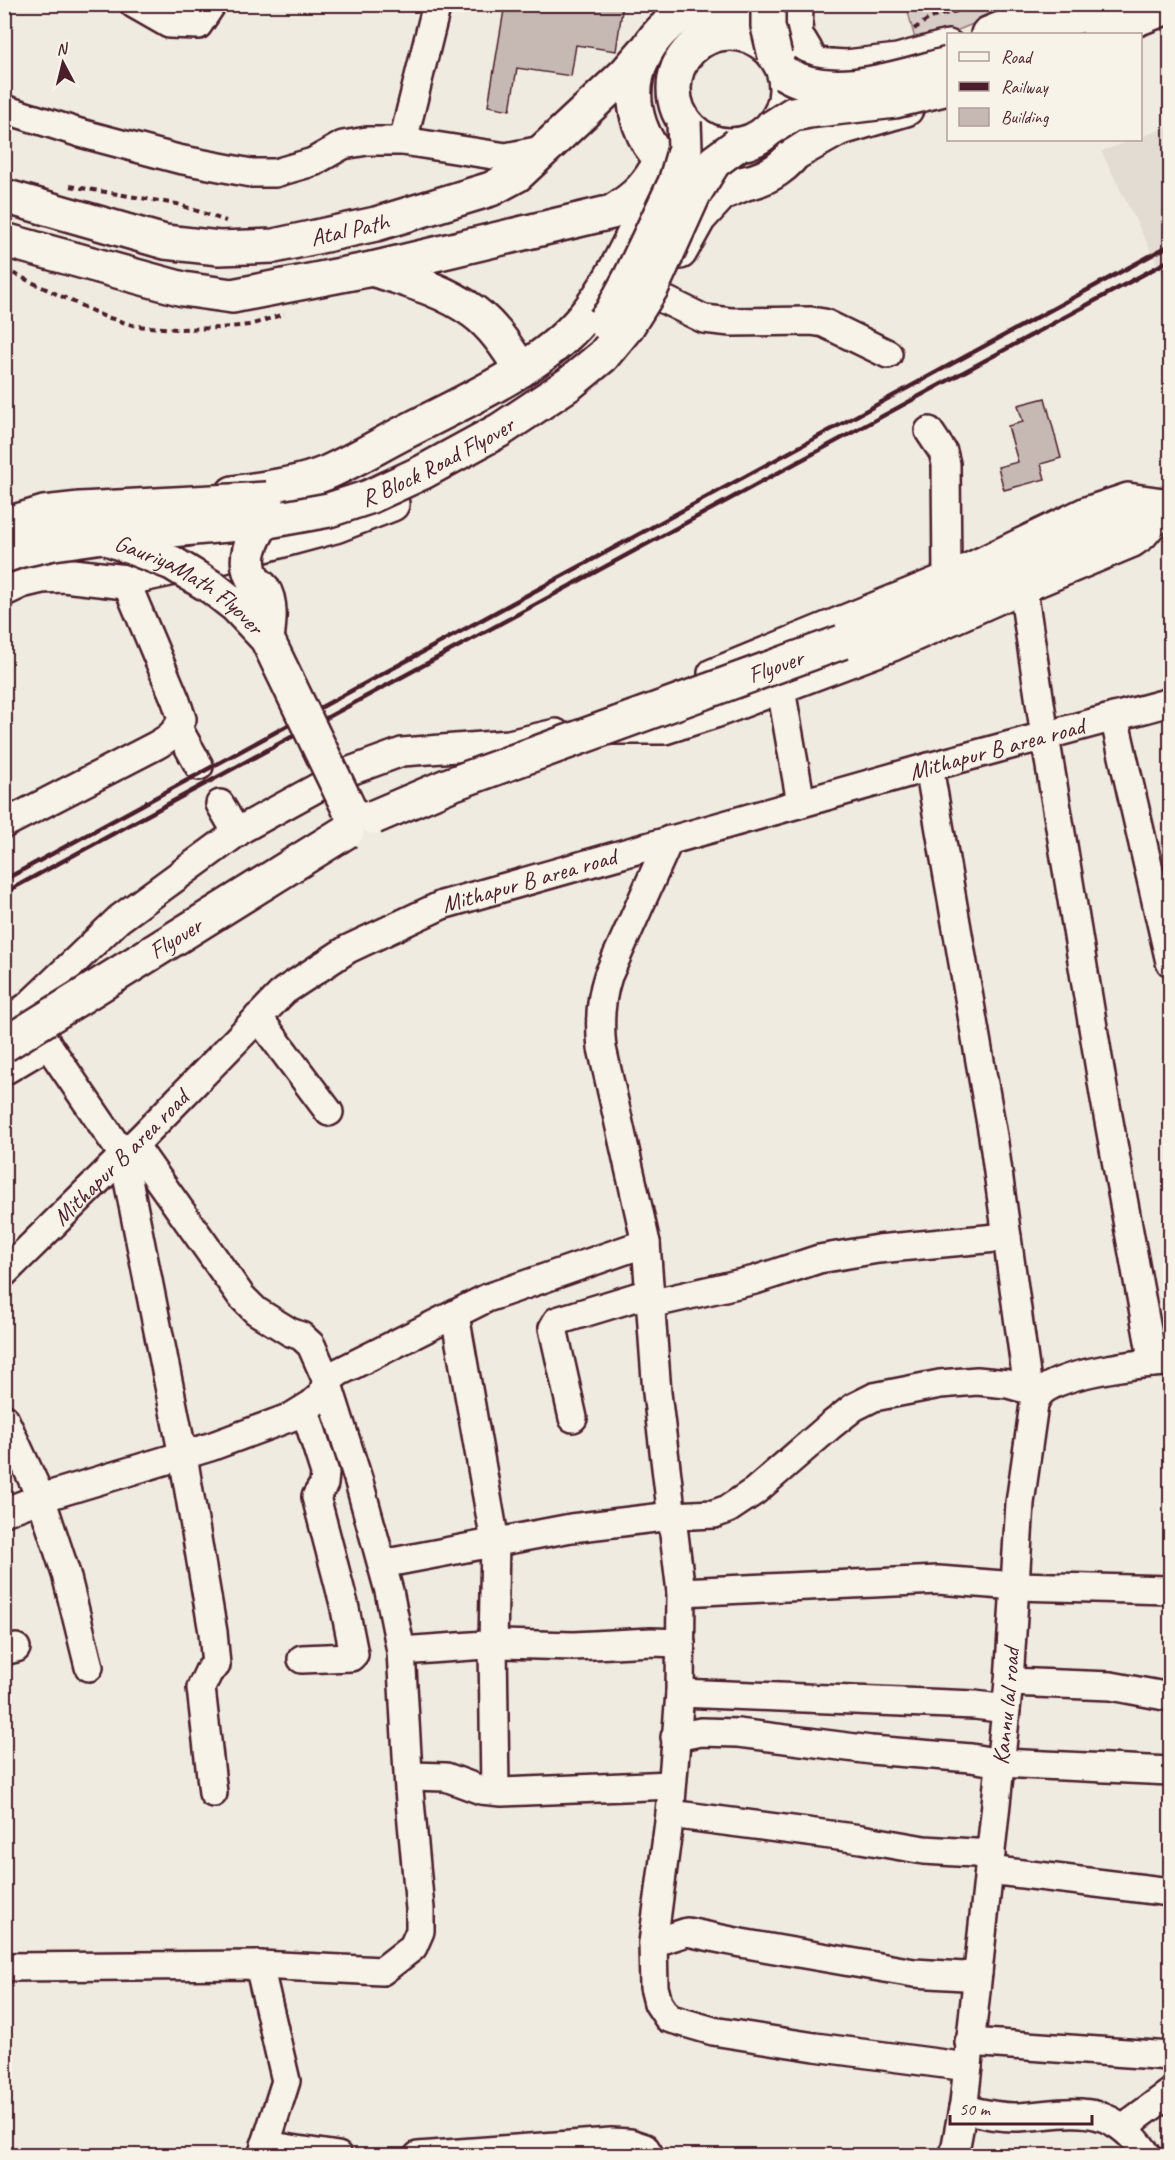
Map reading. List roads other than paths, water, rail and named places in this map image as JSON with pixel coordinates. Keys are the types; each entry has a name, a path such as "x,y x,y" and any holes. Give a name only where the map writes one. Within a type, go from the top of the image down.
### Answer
{"main road":[{"path":"701,14 724,15 729,4 749,6 776,18 792,58 797,81 811,85 831,86 890,80 947,64"},
{"path":"768,4 768,26 817,95 812,125 797,152"},
{"path":"990,33 1063,4"},
{"path":"1035,33 1109,4"},
{"path":"1102,33 1170,6"},
{"path":"701,14 724,33 743,34 792,58 846,67 898,61 947,47"},
{"name":"Atal Path","path":"4,196 165,242 219,248 274,246 376,224 491,189 517,175 625,74 664,27 701,14"},
{"name":"R Block Road Flyover","path":"4,525 44,513 263,499 322,489 363,477 414,454 490,411 556,368 589,341 611,313 675,183 685,148 684,122 676,105 674,86 678,67 689,50 701,14"},
{"path":"1142,33 1170,22"},
{"path":"644,52 635,80 635,110 645,139 665,162 687,178 714,185 741,184"},
{"path":"771,128 782,111 792,58"},
{"name":"R Block Road Flyover","path":"4,556 18,550 103,536 263,522 329,510 369,497 423,472 500,430 569,384 603,356 627,327 651,287 694,194 714,162 736,145 755,140 793,114 895,101 947,88"},
{"path":"4,589 21,581 64,576 126,582 142,575 198,563 335,526 432,486 504,447 579,394 615,362 643,324 699,218 722,193 762,178 781,167 797,152 838,129 947,99"},
{"path":"684,122 699,136 717,144 736,145"},
{"path":"37,578 19,506 229,494 280,486 325,473 521,369 554,345 581,320 606,286 665,162"},
{"name":"Atal Path","path":"4,240 183,289 232,296 372,269 612,212 632,199 665,162"},
{"path":"372,269 436,290 475,312 511,353 521,369"},
{"path":"443,412 471,464"},
{"name":"Flyover","path":"4,1045 357,819 842,642 1170,503"},
{"name":"GauriyaMath Flyover","path":"263,522 252,539 247,555 251,574 263,589 268,606 267,639"},
{"name":"GauriyaMath Flyover","path":"103,536 172,564 213,588 236,606 267,639 357,819"}],"street":[{"path":"134,4 169,24 198,25 212,4"},
{"path":"403,141 436,4"},
{"path":"792,58 799,4"},
{"path":"4,109 80,133 178,159 251,173 275,173 313,162 343,145 367,141 403,141 506,157 547,148"},
{"path":"657,296 704,319 731,322 825,323 888,354"},
{"path":"929,431 942,452 946,464 947,577"},
{"path":"4,1967 259,1965 382,1971 413,1947 420,1931 402,1650 390,1591 360,1482 327,1381 311,1345 301,1336 290,1332 256,1311 235,1289 48,1045 13,1017 119,919 237,833 342,774 402,752 509,744 572,730 947,577 1096,507 1128,497 1170,503"},
{"path":"572,730 665,730 895,646 1133,543 1143,536 1170,503"},
{"path":"4,824 155,746 171,737 178,728 182,719 176,701 126,582"},
{"path":"382,1564 571,1528 672,1516 714,1514 734,1506 755,1491 854,1407 874,1397 940,1384 977,1381 992,1381 1034,1391 1071,1378 1162,1363 1104,1094 1023,589"},
{"path":"781,689 801,803"},
{"name":"Mithapur B area road","path":"4,1273 129,1150 284,991 348,949 442,905 929,767 1170,702"},
{"path":"1114,717 1170,962"},
{"path":"178,728 199,766"},
{"path":"929,767 993,1136 1007,1237 1034,1391"},
{"path":"220,804 237,833"},
{"path":"669,840 608,976 600,1005 602,1047 646,1243 657,1394 681,1592 680,1693 670,1814 653,1943 654,1987 658,2003 668,2018 713,2031 752,2038 968,2055 1170,2056"},
{"path":"258,1017 329,1112"},
{"path":"4,1071 48,1045"},
{"path":"129,1150 213,1632 216,1665 209,1671 201,1688 213,1793"},
{"path":"573,1418 553,1328 557,1321 650,1299 755,1280 819,1259 878,1249 1007,1237"},
{"path":"4,1512 41,1498 183,1456 256,1431 305,1410 322,1395 327,1381 339,1372 487,1298 646,1243"},
{"path":"455,1316 495,1542 493,1645 495,1791"},
{"name":"Kannu lal road","path":"954,2156 963,2109 1001,1763 1009,1682 1020,1503 1034,1391"},
{"path":"302,1659 351,1657 354,1653 344,1604 316,1497 324,1484 324,1473 305,1410"},
{"path":"4,1418 41,1498 66,1574 89,1667"},
{"path":"681,1592 938,1580 1016,1586 1170,1590"},
{"path":"402,1650 493,1645 681,1643"},
{"path":"1009,1682 1110,1686 1170,1697"},
{"path":"680,1693 975,1705 1006,1709"},
{"path":"675,1737 701,1732 738,1733 871,1750 971,1758 1001,1763 1170,1771"},
{"path":"409,1776 446,1777 481,1790 495,1791 672,1785"},
{"path":"670,1814 861,1839 1170,1892"},
{"path":"653,1943 687,1932 914,1973 964,1976 978,1974"},
{"path":"259,1965 286,2081 264,2150 338,2156"},
{"path":"1124,2127 1170,2092"},
{"path":"963,2109 1003,2116 1088,2113 1107,2118 1124,2127 1148,2156"},
{"path":"418,2156 611,2142 630,2143 645,2148 650,2156"}],"railway":[{"path":"4,880 1170,245"},
{"path":"4,893 1170,260"}]}
